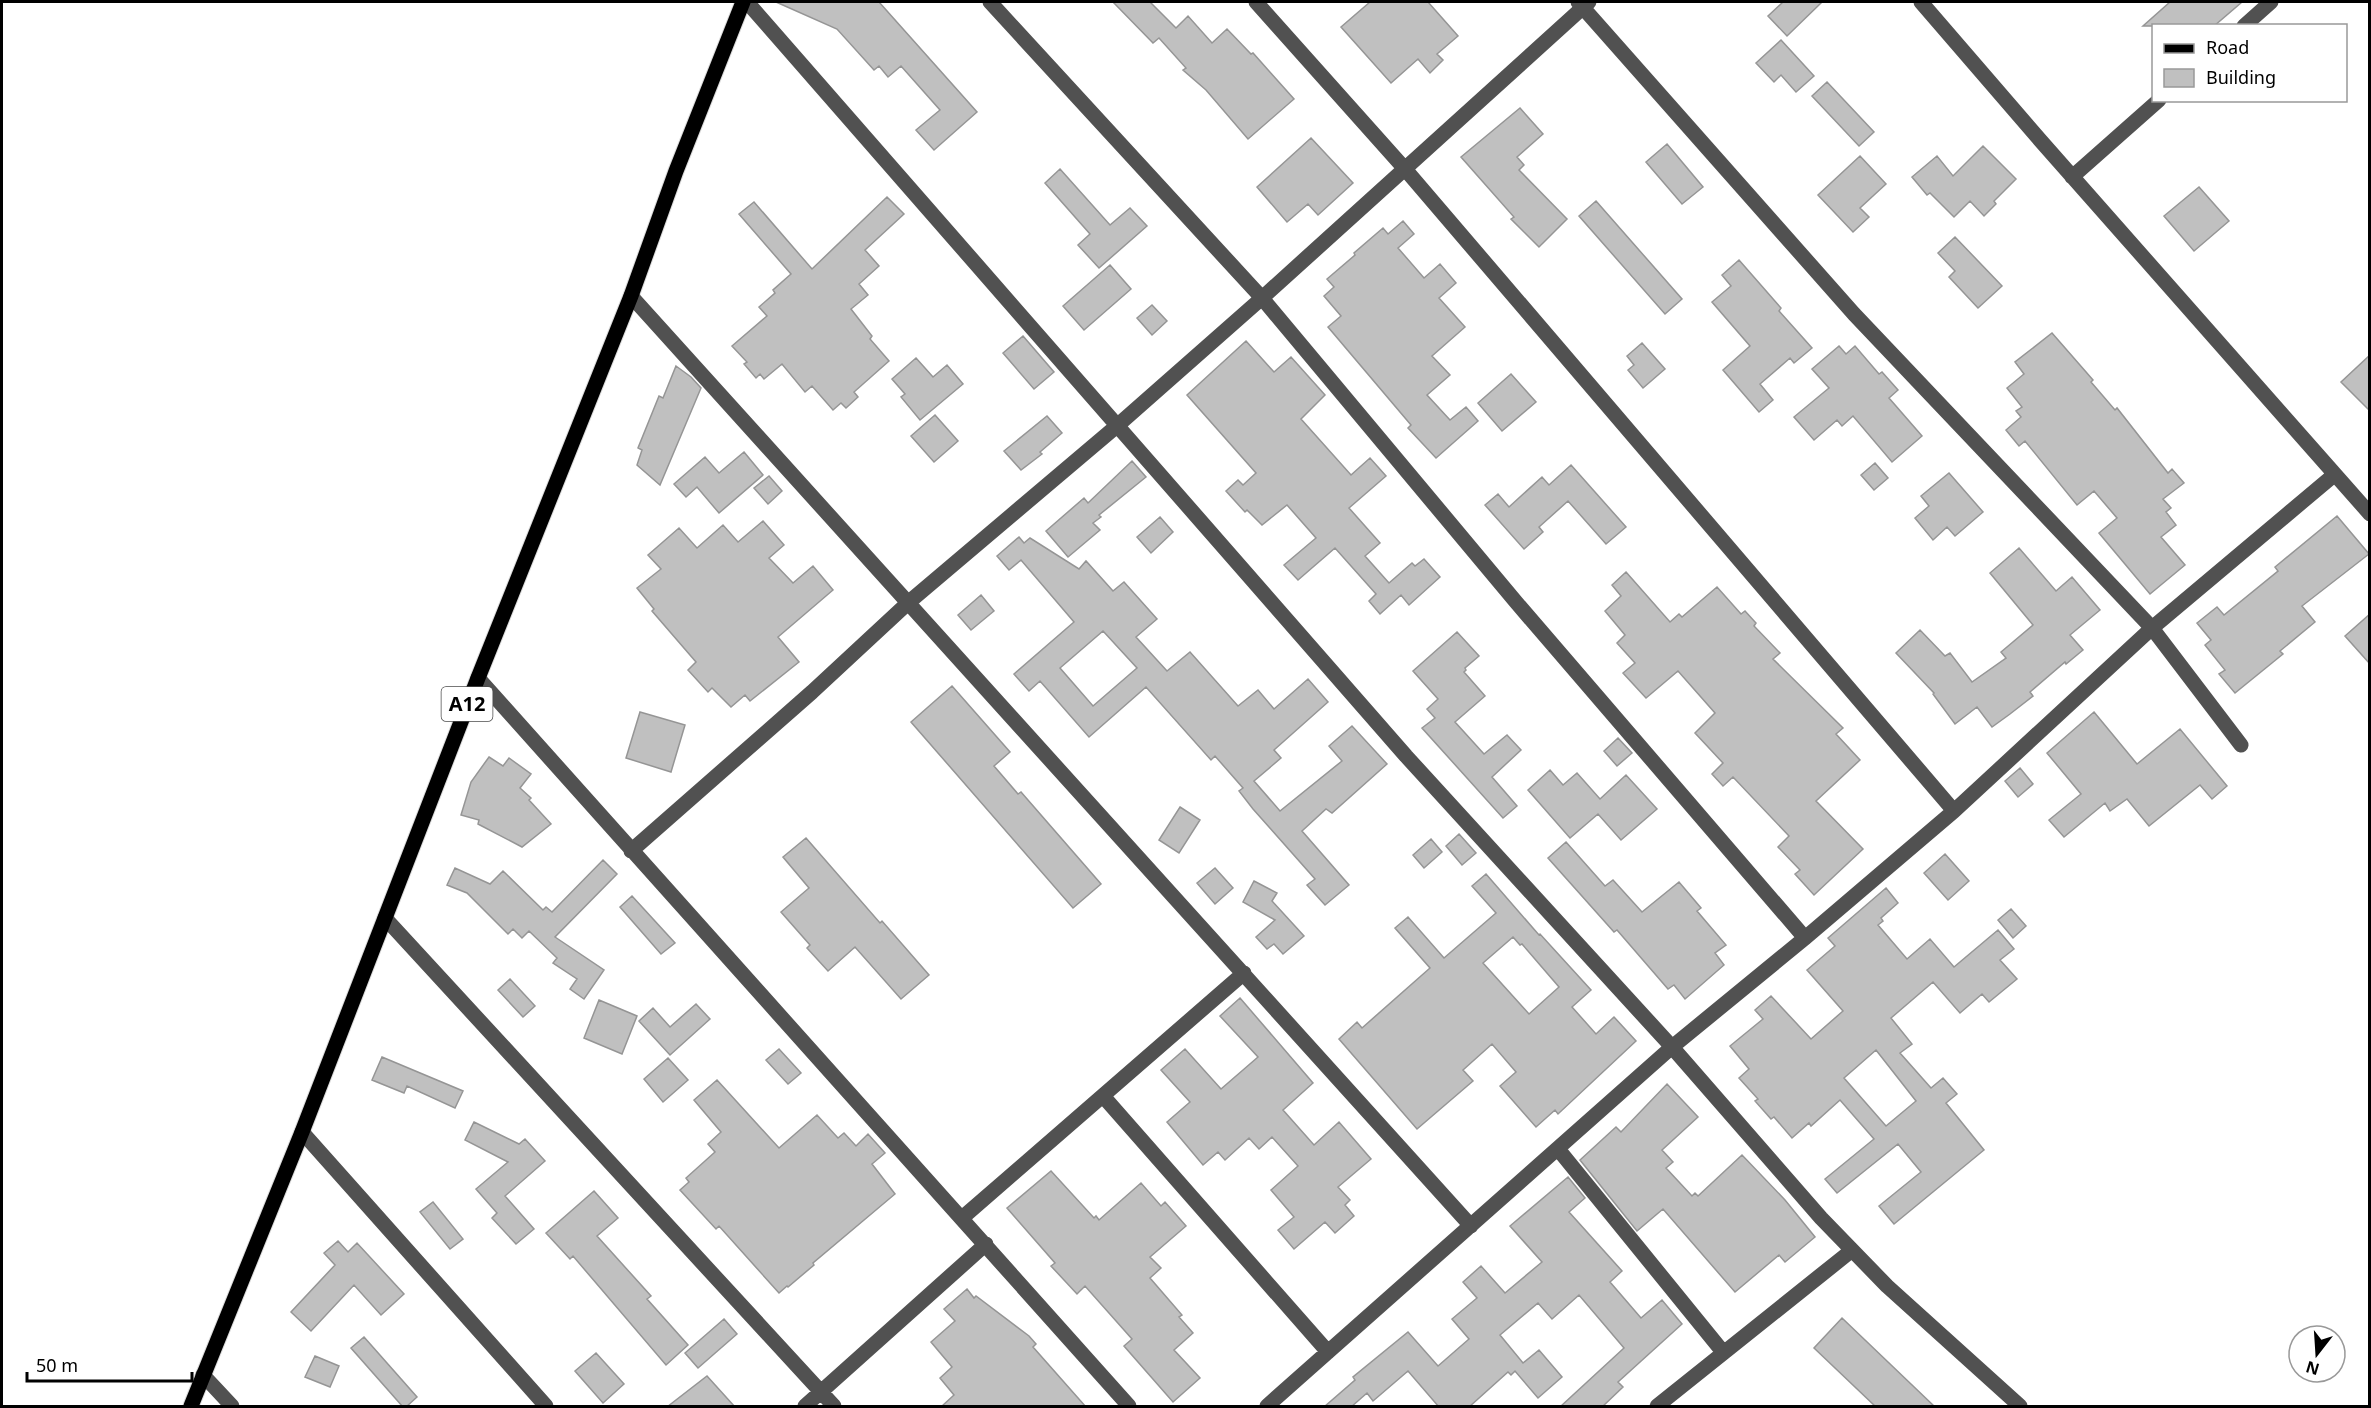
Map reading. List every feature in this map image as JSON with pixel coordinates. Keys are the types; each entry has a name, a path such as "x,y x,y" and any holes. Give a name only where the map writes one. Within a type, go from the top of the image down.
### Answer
{"main road":[{"name":"A12","path":"191,1407 302,1132 478,678 632,296 676,171 745,2"}],"street":[{"path":"745,2 1406,756 1672,1047 1851,1251 2020,1407"},
{"path":"990,2 1262,298 1516,602 1805,938"},
{"path":"1256,2 1405,169 1954,812"},
{"path":"1921,2 2072,177 2370,514"},
{"path":"2246,24 2271,2"},
{"path":"630,851 812,692 909,602 1118,425 1262,298 1583,3 1854,314 2152,628 2241,745"},
{"path":"2072,177 2157,102"},
{"path":"632,296 1471,1226"},
{"path":"1267,1407 1672,1047 1954,812 2152,628 2334,475"},
{"path":"478,678 630,851 986,1244 1129,1407"},
{"path":"385,918 834,1407"},
{"path":"962,1218 1244,973"},
{"path":"1103,1096 1328,1352"},
{"path":"302,1132 546,1407"},
{"path":"1558,1149 1723,1352"},
{"path":"805,1407 986,1244"},
{"path":"1657,1407 1851,1251"},
{"path":"203,1375 232,1407"}],"building":[{"path":"776,2 879,2 977,112 934,150 916,130 940,110 901,66 888,77 879,66 874,70 837,29"},
{"path":"1113,2 1150,2 1176,28 1188,16 1212,43 1227,29 1251,54 1253,53 1294,99 1248,139 1206,90 1183,70 1186,68 1159,38 1153,43"},
{"path":"1370,2 1428,2 1458,36 1437,54 1443,60 1430,73 1418,59 1391,83 1341,27"},
{"path":"1783,2 1822,2 1787,36 1768,16"},
{"path":"2170,2 2242,2 2216,24 2143,26"},
{"path":"1781,40 1814,76 1796,92 1781,75 1774,82 1756,63"},
{"path":"1827,82 1874,132 1859,146 1812,96"},
{"path":"1520,108 1543,134 1517,157 1524,165 1519,170 1567,219 1539,247 1511,219 1514,217 1461,157"},
{"path":"1311,138 1353,183 1318,215 1308,204 1287,222 1257,187"},
{"path":"1667,144 1703,187 1682,204 1646,162"},
{"path":"1983,146 2016,179 1994,201 1996,204 1984,216 1970,201 1954,217 1930,193 1927,195 1912,177 1937,156 1953,176"},
{"path":"1860,156 1886,184 1860,208 1869,217 1853,232 1818,195"},
{"path":"1060,169 1110,225 1130,208 1147,226 1099,268 1078,245 1090,234 1045,183"},
{"path":"2199,187 2229,221 2194,251 2164,216"},
{"path":"887,197 904,214 865,250 879,266 859,284 868,295 851,309 872,336 870,339 889,361 854,392 858,397 846,408 841,403 833,410 812,386 805,392 782,364 764,379 760,374 756,378 744,364 747,362 732,346 767,316 759,307 791,274 739,214 754,202 812,269"},
{"path":"1596,201 1682,299 1665,314 1579,216"},
{"path":"1403,221 1414,234 1398,248 1424,278 1440,264 1456,283 1439,298 1465,327 1432,356 1450,375 1427,395 1450,420 1466,407 1478,421 1436,458 1408,428 1411,425 1328,327 1341,316 1324,296 1334,287 1327,279 1383,228 1388,234"},
{"path":"1955,237 2002,286 1978,308 1949,277 1955,271 1938,253"},
{"path":"1739,260 1812,348 1794,363 1790,358 1760,384 1773,400 1759,412 1723,370 1750,346 1712,302 1731,286 1722,275"},
{"path":"1110,265 1131,289 1084,330 1063,306"},
{"path":"1152,305 1167,321 1152,335 1137,318"},
{"path":"2052,333 2093,380 2091,382 2115,410 2117,408 2168,473 2172,469 2184,483 2163,499 2171,508 2166,512 2176,525 2161,537 2185,565 2150,594 2099,533 2117,518 2094,491 2077,505 2025,441 2019,446 2006,430 2021,417 2016,411 2022,407 2007,388 2024,374 2015,362"},
{"path":"1023,336 1054,372 1034,389 1003,353"},
{"path":"1246,341 1274,372 1291,357 1325,395 1301,419 1351,475 1370,458 1386,476 1349,508 1380,543 1365,556 1389,583 1412,563 1415,566 1424,559 1440,577 1409,605 1401,595 1380,614 1369,601 1376,594 1335,548 1298,580 1284,565 1316,538 1287,505 1262,525 1247,510 1245,512 1226,491 1238,480 1243,485 1256,473 1187,395"},
{"path":"1642,343 1665,369 1643,388 1628,370 1634,365 1627,356"},
{"path":"1839,346 1846,354 1855,346 1879,374 1882,372 1898,390 1889,398 1922,436 1892,462 1853,416 1842,426 1837,420 1814,440 1794,417 1829,388 1812,369"},
{"path":"2370,355 2370,411 2341,382"},
{"path":"916,358 933,377 947,365 963,384 920,420 901,397 905,394 892,379"},
{"path":"676,366 701,388 660,485 637,465 642,450 638,448 659,396 663,398"},
{"path":"1511,374 1536,402 1502,431 1478,403"},
{"path":"935,415 958,441 934,462 911,436"},
{"path":"1047,416 1062,433 1040,452 1042,454 1021,470 1004,451"},
{"path":"744,452 763,475 719,513 697,487 686,497 674,484 705,457 719,473"},
{"path":"1132,461 1146,477 1099,515 1101,517 1093,523 1100,530 1068,557 1046,531 1084,498 1088,503"},
{"path":"1875,463 1888,478 1874,490 1861,475"},
{"path":"1571,465 1626,527 1606,544 1568,501 1539,527 1543,532 1524,549 1485,505 1498,494 1509,507 1542,477 1549,485"},
{"path":"1949,473 1983,512 1955,536 1947,527 1933,540 1915,518 1929,506 1921,496"},
{"path":"769,476 782,491 768,504 754,488"},
{"path":"2337,516 2369,554 2302,606 2315,622 2280,651 2283,654 2235,693 2219,674 2225,670 2205,645 2211,640 2197,623 2217,607 2224,615 2278,571 2275,567"},
{"path":"1160,517 1173,532 1151,553 1137,537"},
{"path":"763,521 784,545 769,558 793,583 813,566 833,590 778,637 799,662 750,701 745,695 731,707 712,688 708,692 688,670 696,662 652,611 654,609 637,588 661,569 648,555 679,528 697,548 723,525 738,542"},
{"path":"1019,537 1024,543 1030,538 1079,569 1086,561 1113,591 1124,582 1157,619 1136,637 1167,671 1190,652 1238,706 1258,690 1274,709 1308,679 1328,702 1274,750 1281,758 1254,781 1280,811 1342,761 1329,746 1352,726 1387,764 1332,813 1326,809 1302,831 1349,885 1325,905 1307,885 1315,879 1253,809 1239,791 1243,788 1215,756 1211,760 1146,687 1089,737 1040,681 1029,691 1014,674 1074,622 1021,560 1009,570 997,556","holes":["1103,631 1137,668 1093,706 1060,668"]},
{"path":"2019,548 2056,591 2072,577 2100,610 2070,635 2083,650 2030,692 2033,696 1992,727 1977,707 1955,724 1934,693 1896,653 1920,630 1945,656 1950,653 1972,682 2006,658 2001,652 2033,625 1990,573"},
{"path":"1626,572 1670,622 1679,614 1682,617 1717,587 1741,614 1745,611 1756,623 1754,626 1780,653 1773,659 1843,728 1836,734 1860,760 1816,801 1863,849 1814,895 1795,874 1800,870 1778,847 1789,836 1733,777 1723,786 1712,774 1723,763 1695,733 1715,713 1678,671 1646,698 1623,673 1635,663 1617,643 1625,635 1605,611 1621,596 1612,585"},
{"path":"981,595 994,611 971,630 958,615"},
{"path":"2370,614 2370,664 2345,636"},
{"path":"1457,632 1479,656 1465,668 1464,672 1485,696 1455,722 1484,754 1507,735 1521,750 1492,777 1517,806 1503,818 1422,728 1435,718 1427,709 1438,699 1413,671"},
{"path":"952,686 1010,752 994,766 1018,794 1021,792 1101,884 1073,908 911,722"},
{"path":"640,712 685,725 671,772 626,758"},
{"path":"2094,712 2137,764 2180,729 2227,786 2212,799 2200,785 2149,826 2127,799 2110,811 2105,803 2064,837 2049,820 2081,794 2047,753"},
{"path":"1618,738 1632,753 1617,766 1604,751"},
{"path":"489,757 503,766 509,758 531,774 520,788 531,798 529,800 551,824 522,847 478,824 479,820 461,815 471,782"},
{"path":"2020,768 2033,784 2018,797 2005,781"},
{"path":"1550,770 1563,785 1577,773 1600,799 1626,775 1657,809 1621,840 1598,814 1570,838 1528,790"},
{"path":"1180,807 1200,820 1179,853 1159,840"},
{"path":"1459,834 1476,853 1462,865 1446,846"},
{"path":"806,838 929,975 901,999 855,947 828,971 807,948 810,945 781,912 809,888 783,857"},
{"path":"1431,839 1442,852 1424,868 1413,855"},
{"path":"1566,842 1605,886 1613,880 1642,912 1679,882 1701,908 1697,911 1726,945 1715,953 1724,965 1685,999 1674,985 1668,989 1617,930 1614,932 1548,858"},
{"path":"1945,854 1969,881 1948,900 1924,873"},
{"path":"603,860 617,874 555,937 604,970 584,999 570,989 577,979 553,963 557,958 529,931 522,938 513,929 508,934 467,893 447,885 455,868 490,884 503,871 543,910 546,907 552,912"},
{"path":"1215,868 1233,888 1215,904 1197,883"},
{"path":"1486,874 1591,990 1572,1007 1596,1034 1614,1017 1636,1041 1558,1114 1555,1110 1536,1127 1500,1086 1516,1072 1492,1044 1463,1070 1473,1081 1417,1129 1339,1039 1357,1022 1362,1028 1430,968 1395,928 1408,917 1444,958 1496,913 1472,886","holes":["1513,937 1520,945 1522,944 1559,987 1529,1014 1483,963"]},
{"path":"1254,881 1277,893 1272,901 1304,936 1283,954 1274,944 1267,949 1256,937 1275,920 1243,902"},
{"path":"1886,888 1898,903 1881,918 1883,921 1878,925 1907,959 1930,939 1954,967 1998,930 2014,949 2000,960 2017,979 1989,1002 1982,994 1960,1013 1933,982 1891,1018 1912,1044 1900,1053 1931,1088 1943,1078 1957,1094 1946,1103 1984,1150 1894,1224 1879,1206 1921,1172 1898,1144 1837,1193 1825,1179 1874,1139 1840,1100 1811,1126 1809,1123 1792,1138 1774,1117 1771,1119 1755,1101 1758,1099 1739,1078 1749,1069 1730,1046 1763,1019 1755,1010 1771,996 1811,1039 1843,1011 1807,970 1835,946 1828,938","holes":["1876,1050 1916,1101 1886,1126 1844,1078"]},
{"path":"632,896 675,943 661,954 620,907"},
{"path":"2011,909 2026,926 2013,938 1998,920"},
{"path":"510,979 535,1006 523,1017 498,990"},
{"path":"1240,998 1313,1083 1283,1110 1314,1145 1339,1122 1371,1159 1338,1187 1350,1200 1345,1205 1354,1216 1335,1233 1325,1222 1294,1249 1278,1230 1294,1217 1271,1190 1298,1166 1272,1137 1259,1149 1249,1138 1225,1160 1218,1152 1203,1165 1167,1122 1190,1102 1161,1070 1185,1049 1221,1089 1258,1057 1220,1016"},
{"path":"599,1000 637,1016 622,1054 584,1038"},
{"path":"696,1004 710,1019 670,1055 639,1021 653,1008 670,1027"},
{"path":"779,1049 801,1073 788,1084 766,1060"},
{"path":"382,1057 463,1091 455,1108 407,1086 404,1093 372,1080"},
{"path":"668,1058 688,1080 663,1102 644,1079"},
{"path":"717,1080 779,1148 817,1115 838,1138 844,1133 856,1146 868,1134 885,1153 872,1164 895,1194 779,1293 719,1226 716,1229 680,1190 689,1182 686,1178 715,1152 708,1144 721,1132 694,1100"},
{"path":"1667,1084 1698,1117 1662,1150 1673,1162 1666,1168 1692,1196 1695,1193 1698,1196 1742,1155 1785,1200 1815,1237 1785,1262 1779,1255 1735,1292 1663,1209 1637,1231 1580,1160 1616,1127 1621,1132"},
{"path":"474,1122 519,1144 525,1139 545,1161 505,1196 534,1229 516,1244 492,1218 497,1213 476,1189 508,1162 465,1140"},
{"path":"1051,1171 1094,1218 1096,1216 1099,1220 1141,1183 1161,1206 1165,1202 1186,1226 1150,1257 1161,1268 1150,1278 1182,1315 1179,1317 1193,1333 1174,1350 1200,1378 1173,1402 1124,1346 1132,1339 1085,1286 1077,1294 1051,1266 1055,1263 1007,1208"},
{"path":"1568,1177 1585,1198 1569,1212 1622,1271 1610,1282 1641,1318 1662,1300 1682,1324 1618,1382 1623,1387 1602,1407 1560,1407 1624,1348 1579,1295 1552,1319 1538,1303 1500,1335 1523,1363 1539,1350 1562,1377 1538,1398 1515,1371 1511,1375 1508,1372 1469,1407 1439,1407 1408,1371 1373,1401 1367,1393 1351,1407 1324,1407 1355,1380 1353,1377 1408,1332 1438,1366 1469,1339 1452,1319 1477,1298 1463,1282 1481,1266 1505,1293 1542,1262 1510,1226"},
{"path":"594,1191 618,1218 597,1236 651,1296 647,1299 688,1345 666,1365 573,1256 570,1259 546,1233"},
{"path":"433,1202 463,1239 450,1249 420,1212"},
{"path":"338,1241 348,1252 357,1243 404,1294 381,1315 354,1285 311,1331 291,1312 335,1265 324,1253"},
{"path":"967,1289 974,1298 976,1296 1029,1336 1036,1344 1033,1347 1086,1407 941,1407 954,1395 940,1378 952,1367 931,1342 955,1321 944,1309"},
{"path":"1842,1318 1935,1407 1876,1407 1814,1348"},
{"path":"724,1319 737,1334 698,1368 685,1353"},
{"path":"364,1337 417,1397 406,1407 403,1407 351,1348"},
{"path":"596,1353 624,1384 603,1403 575,1371"},
{"path":"315,1356 339,1366 330,1387 305,1377"},
{"path":"707,1376 735,1407 667,1407"}]}
